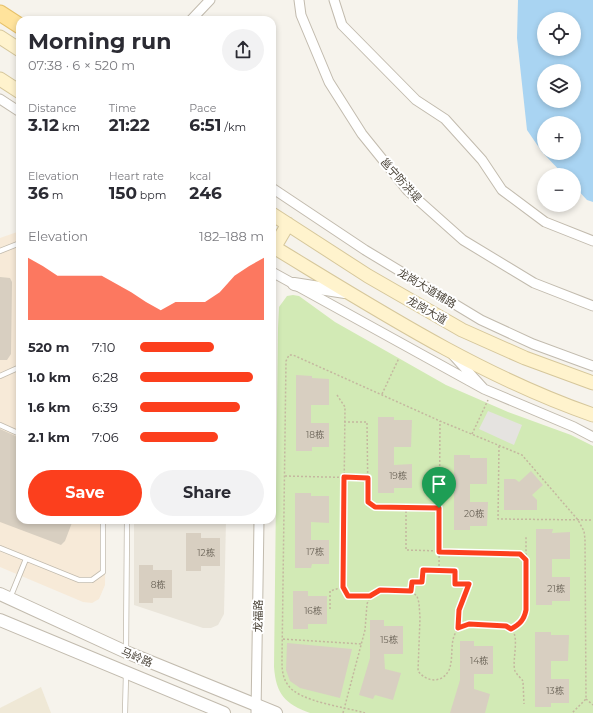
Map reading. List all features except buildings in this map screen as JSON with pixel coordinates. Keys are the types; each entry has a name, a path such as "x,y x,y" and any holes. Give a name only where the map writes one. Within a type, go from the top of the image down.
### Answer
{"main road":[{"path":"0,13 16,23"},
{"path":"0,37 16,46"},
{"path":"0,79 16,89"},
{"name":"龙岗大道","path":"276,216 368,276 462,330 525,358 593,383"},
{"path":"276,242 288,224"},
{"path":"276,249 345,292 451,353 513,383 593,415"}],"street":[{"path":"195,16 210,0"},
{"name":"邕宁防洪堤","path":"299,0 301,15 329,82 362,134 408,191 463,240 534,283 593,306"},
{"path":"334,0 342,25 416,100 445,119 482,160 502,190 544,222 593,241"},
{"path":"0,99 16,109"},
{"name":"龙岗大道辅路","path":"276,191 365,250 481,320 533,344 593,366"},
{"path":"276,274 488,391 574,427 593,437"},
{"path":"294,284 345,292"},
{"path":"451,353 488,391"},
{"name":"龙福路","path":"256,709 259,524"},
{"name":"马岭路","path":"5,596 126,652 256,709 276,713"},
{"name":"马岭路","path":"0,620 224,713"},
{"path":"155,684 161,667"}],"lane":[{"path":"0,251 16,245"},
{"path":"0,376 16,369"},
{"path":"0,425 16,432"},
{"path":"0,548 79,580 92,580 103,572 103,524"},
{"path":"126,652 127,524"},
{"path":"5,596 26,559"},
{"path":"125,713 126,672"}],"path":[{"path":"365,713 298,695 288,686 284,679 282,670 286,361 290,355 382,394 440,421 522,455 578,520 584,531 585,539 586,699 572,713"},
{"path":"382,394 399,358"},
{"path":"472,434 488,391"},
{"path":"337,395 345,407 343,587 348,596 370,596 380,590 411,591 417,596 419,603 418,671 423,677 436,680 444,676 449,669 453,638 458,628 459,610 469,584 455,584 455,571 423,570 422,582 412,582 411,591"},
{"path":"439,570 440,421"},
{"path":"344,422 367,422 368,502 371,505 375,507 439,508"},
{"path":"499,446 498,519 593,520"},
{"path":"285,476 368,478"},
{"path":"406,508 406,550 514,553 520,554 526,560"},
{"path":"511,629 525,618 526,536"},
{"path":"330,609 330,591 343,587"},
{"path":"343,713 366,624 367,604 370,596"},
{"path":"458,628 469,624 506,626 511,629 515,634 514,668 517,675 523,681 524,704"},
{"path":"282,638 361,644"},
{"path":"586,699 593,705"}],"shaded area":[{"path":"16,232 16,524 106,524 105,585 99,599 92,603 83,602 0,567 0,238"},
{"path":"488,411 522,425 514,445 479,429"},
{"path":"134,524 226,524 224,614 218,625 211,628 203,628 134,605"},
{"path":"41,687 51,713 0,713 0,708"}],"green space":[{"path":"287,296 299,296 335,322 446,385 508,412 571,435 593,446 593,713 310,713 294,706 283,697 277,684 274,667 278,328 279,307"}],"water":[{"path":"518,0 593,0 593,202 587,200 581,194 581,168 557,168 550,160 581,160 581,116 537,116 537,145 527,130 517,38"}],"route":[{"path":"344,477 368,478 368,502 375,507 439,508 439,552 514,553 520,554 526,560 526,610 525,618 518,625 511,629 510,627 506,626 469,624 458,628 457,618 461,602 469,584 455,584 455,571 423,570 422,582 412,582 411,591 404,589 380,590 370,596 348,596 345,593 343,587 344,477"}]}
